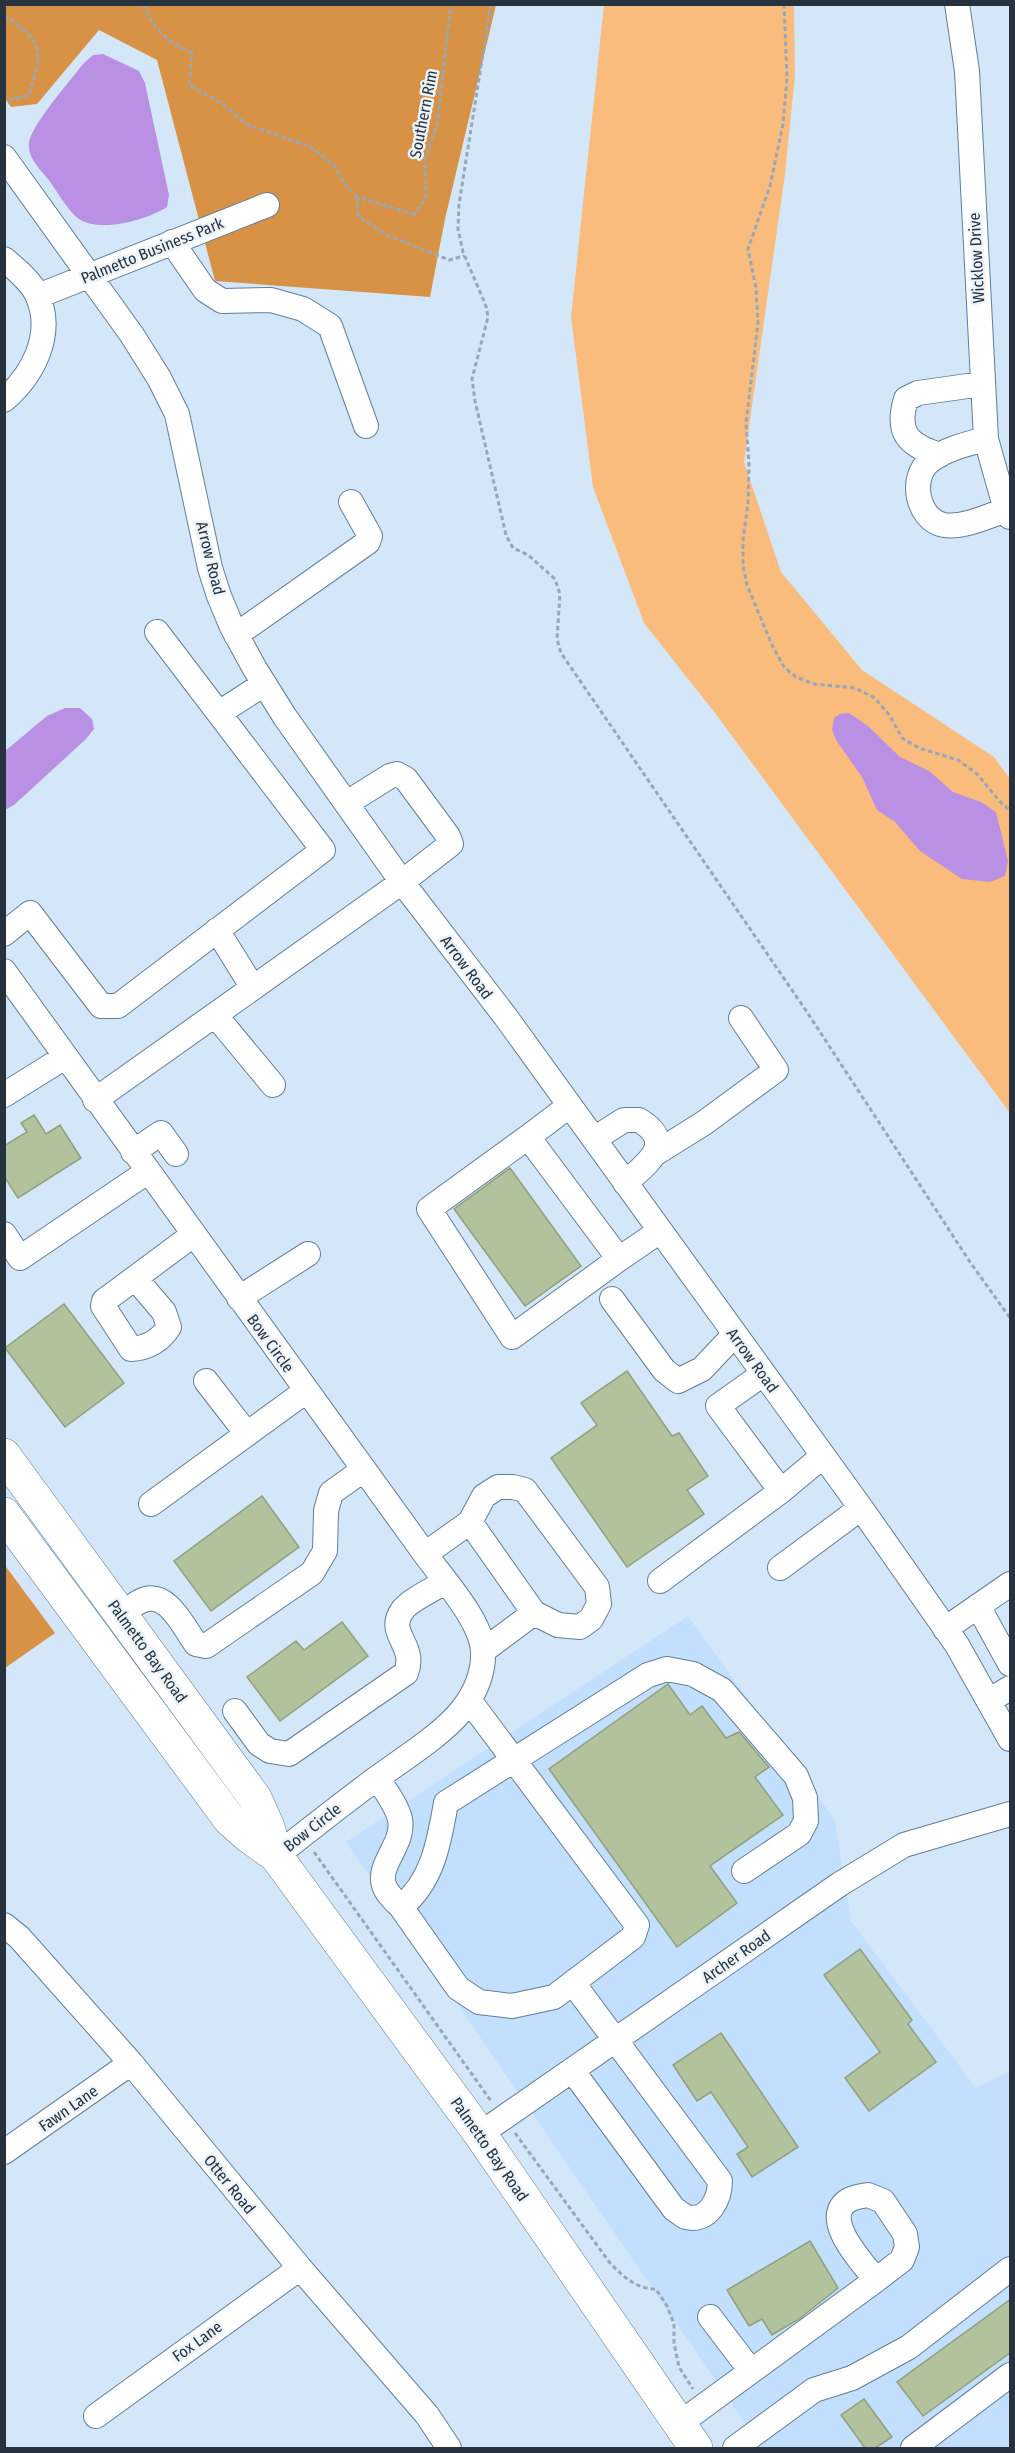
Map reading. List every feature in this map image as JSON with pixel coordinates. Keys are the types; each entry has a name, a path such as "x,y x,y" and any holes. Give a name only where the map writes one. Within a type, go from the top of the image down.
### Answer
{"highway":[{"name":"Palmetto Bay Road","path":"4,1455 255,1798 268,1827 276,1856"},
{"name":"Palmetto Bay Road","path":"4,1514 230,1820 276,1856 492,2125 693,2426"}],"street":[{"name":"Wicklow Drive","path":"940,454 928,462 919,480 920,501 926,514 934,521 944,525 961,524 1009,513 986,439 967,70 957,4"},
{"name":"Arrow Road","path":"4,157 89,275 159,378 177,414 210,568 236,635 264,684 402,882 505,1016 861,1508 945,1629 1011,1738"},
{"name":"Palmetto Business Park","path":"38,296 267,205"},
{"path":"172,242 205,290 222,301 271,300 303,309 330,326 366,426"},
{"path":"4,259 38,296 44,320 42,347 32,368 15,391 4,400"},
{"path":"982,384 918,393 906,399 901,415 902,427 912,441 926,451 940,454 986,439"},
{"path":"236,635 368,542 370,536 351,502"},
{"path":"4,934 30,913 101,1006 118,1006 323,850 157,632"},
{"path":"219,713 264,684"},
{"path":"95,1100 402,882 451,844 448,836 406,779 397,774 347,803"},
{"path":"217,930 253,988"},
{"name":"Bow Circle","path":"4,971 445,1582 474,1624 483,1651 479,1676 469,1700 450,1722 276,1856"},
{"path":"215,1015 273,1085"},
{"path":"625,1183 656,1153 705,1123 776,1070 741,1018"},
{"path":"4,1095 65,1057"},
{"path":"569,1106 429,1209 512,1337 660,1231"},
{"path":"594,1139 624,1120 639,1120 654,1132 658,1144 656,1153"},
{"path":"133,1152 161,1133 176,1154"},
{"path":"528,1137 619,1259"},
{"path":"4,1234 20,1258 147,1172"},
{"path":"135,1278 193,1235"},
{"path":"239,1298 308,1254"},
{"path":"612,1299 664,1371 678,1381 702,1369 735,1334"},
{"path":"763,1374 718,1406 781,1491"},
{"path":"207,1381 247,1434"},
{"path":"151,1504 306,1391"},
{"path":"660,1581 781,1491 823,1456"},
{"path":"122,1615 141,1601 149,1598 160,1599 169,1606 196,1644 206,1646 312,1573 325,1551 326,1511 331,1492 363,1470"},
{"path":"425,1554 470,1522 484,1496 498,1487 525,1490 597,1587 599,1604 591,1619 580,1627 558,1625 534,1613 470,1522"},
{"path":"780,1568 861,1508"},
{"path":"235,1711 259,1744 270,1751 289,1754 406,1673 410,1662 407,1647 398,1635 397,1622 403,1609 445,1582"},
{"path":"945,1629 1011,1584"},
{"path":"978,1606 1011,1664"},
{"path":"483,1651 534,1613"},
{"path":"401,1907 414,1896 432,1865 446,1803 648,1675 667,1669 693,1674 722,1690 796,1776 805,1798 806,1821 799,1834 744,1871"},
{"path":"990,1700 1011,1688"},
{"path":"377,1778 391,1798 400,1820 396,1847 382,1876 384,1887 401,1907 458,1988 479,2002 512,2006 554,1997 633,1937 637,1925 469,1700"},
{"name":"Archer Road","path":"492,2125 840,1884 892,1851 920,1840 1011,1814"},
{"name":"Otter Road","path":"4,1925 19,1937 131,2063 300,2268 427,2415 449,2448"},
{"path":"572,2070 674,2208 686,2217 702,2216 714,2206 720,2193 720,2181 573,1983"},
{"name":"Fawn Lane","path":"4,2152 131,2063"},
{"name":"Fox Lane","path":"96,2416 300,2268"},
{"path":"735,2448 814,2390 852,2378 909,2348 1011,2269"},
{"path":"693,2426 751,2371 876,2280"},
{"path":"710,2317 751,2371"},
{"path":"913,2448 1011,2375"}],"path":[{"path":"144,4 153,26 172,43 192,53 189,85 220,102 248,125 309,146 334,165 346,186 357,197 358,216 385,234 449,260 465,256"},
{"name":"Southern Rim","path":"357,197 414,214 426,199 425,159 437,124 451,4"},
{"path":"491,4 459,204 458,229 465,256 486,306 488,317 472,379 474,401 506,535 513,548 528,555 555,579 560,594 557,639 561,653 807,1012 970,1262 1011,1318"},
{"path":"784,4 787,78 783,124 770,186 748,249 756,288 758,323 746,423 748,483 742,566 747,585 772,645 784,667 796,678 814,684 855,688 875,698 890,716 902,738 919,748 958,760 977,774 1002,804 1011,810"},
{"path":"4,15 35,39 39,57 29,95 11,100 4,95"},
{"path":"303,1835 492,2125 610,2263 625,2278 643,2289 656,2289 668,2306 674,2324 674,2343 693,2426"}],"shaded area":[{"path":"5,5 496,5 445,219 430,297 215,281 157,60 99,30 37,104 11,107 5,99"},
{"path":"604,5 794,5 795,75 785,174 744,462 781,572 862,670 994,757 1010,779 1010,1113 715,713 644,623 593,487 571,317"},
{"path":"103,54 139,71 145,83 169,195 167,207 158,212 136,220 111,225 88,223 79,219 66,206 35,162 29,148 31,135 61,91 93,55"},
{"path":"65,708 80,708 92,719 94,729 14,805 5,810 5,751 47,716"},
{"path":"849,713 868,726 900,757 929,771 953,792 981,802 996,812 1008,861 1005,876 990,882 962,879 920,851 895,822 877,810 862,777 836,740 832,730 834,718 840,714"},
{"path":"4,1564 55,1633 5,1668 4,1668"},
{"path":"688,1616 835,1820 851,1921 976,2088 1010,2071 1010,2448 762,2448 346,1842"}],"building":[{"path":"34,1115 46,1134 60,1125 81,1158 18,1198 4,1176 4,1146 27,1132 21,1123"},
{"path":"510,1168 581,1266 525,1306 454,1209"},
{"path":"64,1304 124,1383 65,1427 5,1348"},
{"path":"627,1371 672,1436 679,1433 708,1476 687,1490 704,1514 627,1567 551,1458 597,1425 581,1403"},
{"path":"262,1496 299,1547 211,1611 174,1561"},
{"path":"342,1622 368,1656 280,1721 247,1677 296,1641 304,1650"},
{"path":"668,1684 690,1715 702,1706 726,1738 739,1732 769,1767 755,1777 783,1815 710,1866 737,1903 677,1947 549,1769"},
{"path":"860,1949 912,2020 908,2024 936,2062 869,2111 845,2078 880,2052 824,1975"},
{"path":"721,2033 798,2147 752,2177 737,2154 748,2147 711,2092 697,2101 673,2065"},
{"path":"810,2241 838,2288 799,2319 772,2335 762,2319 749,2326 727,2290"},
{"path":"1011,2299 1011,2352 923,2416 897,2382"},
{"path":"864,2399 892,2437 875,2448 865,2448 841,2415"}]}
